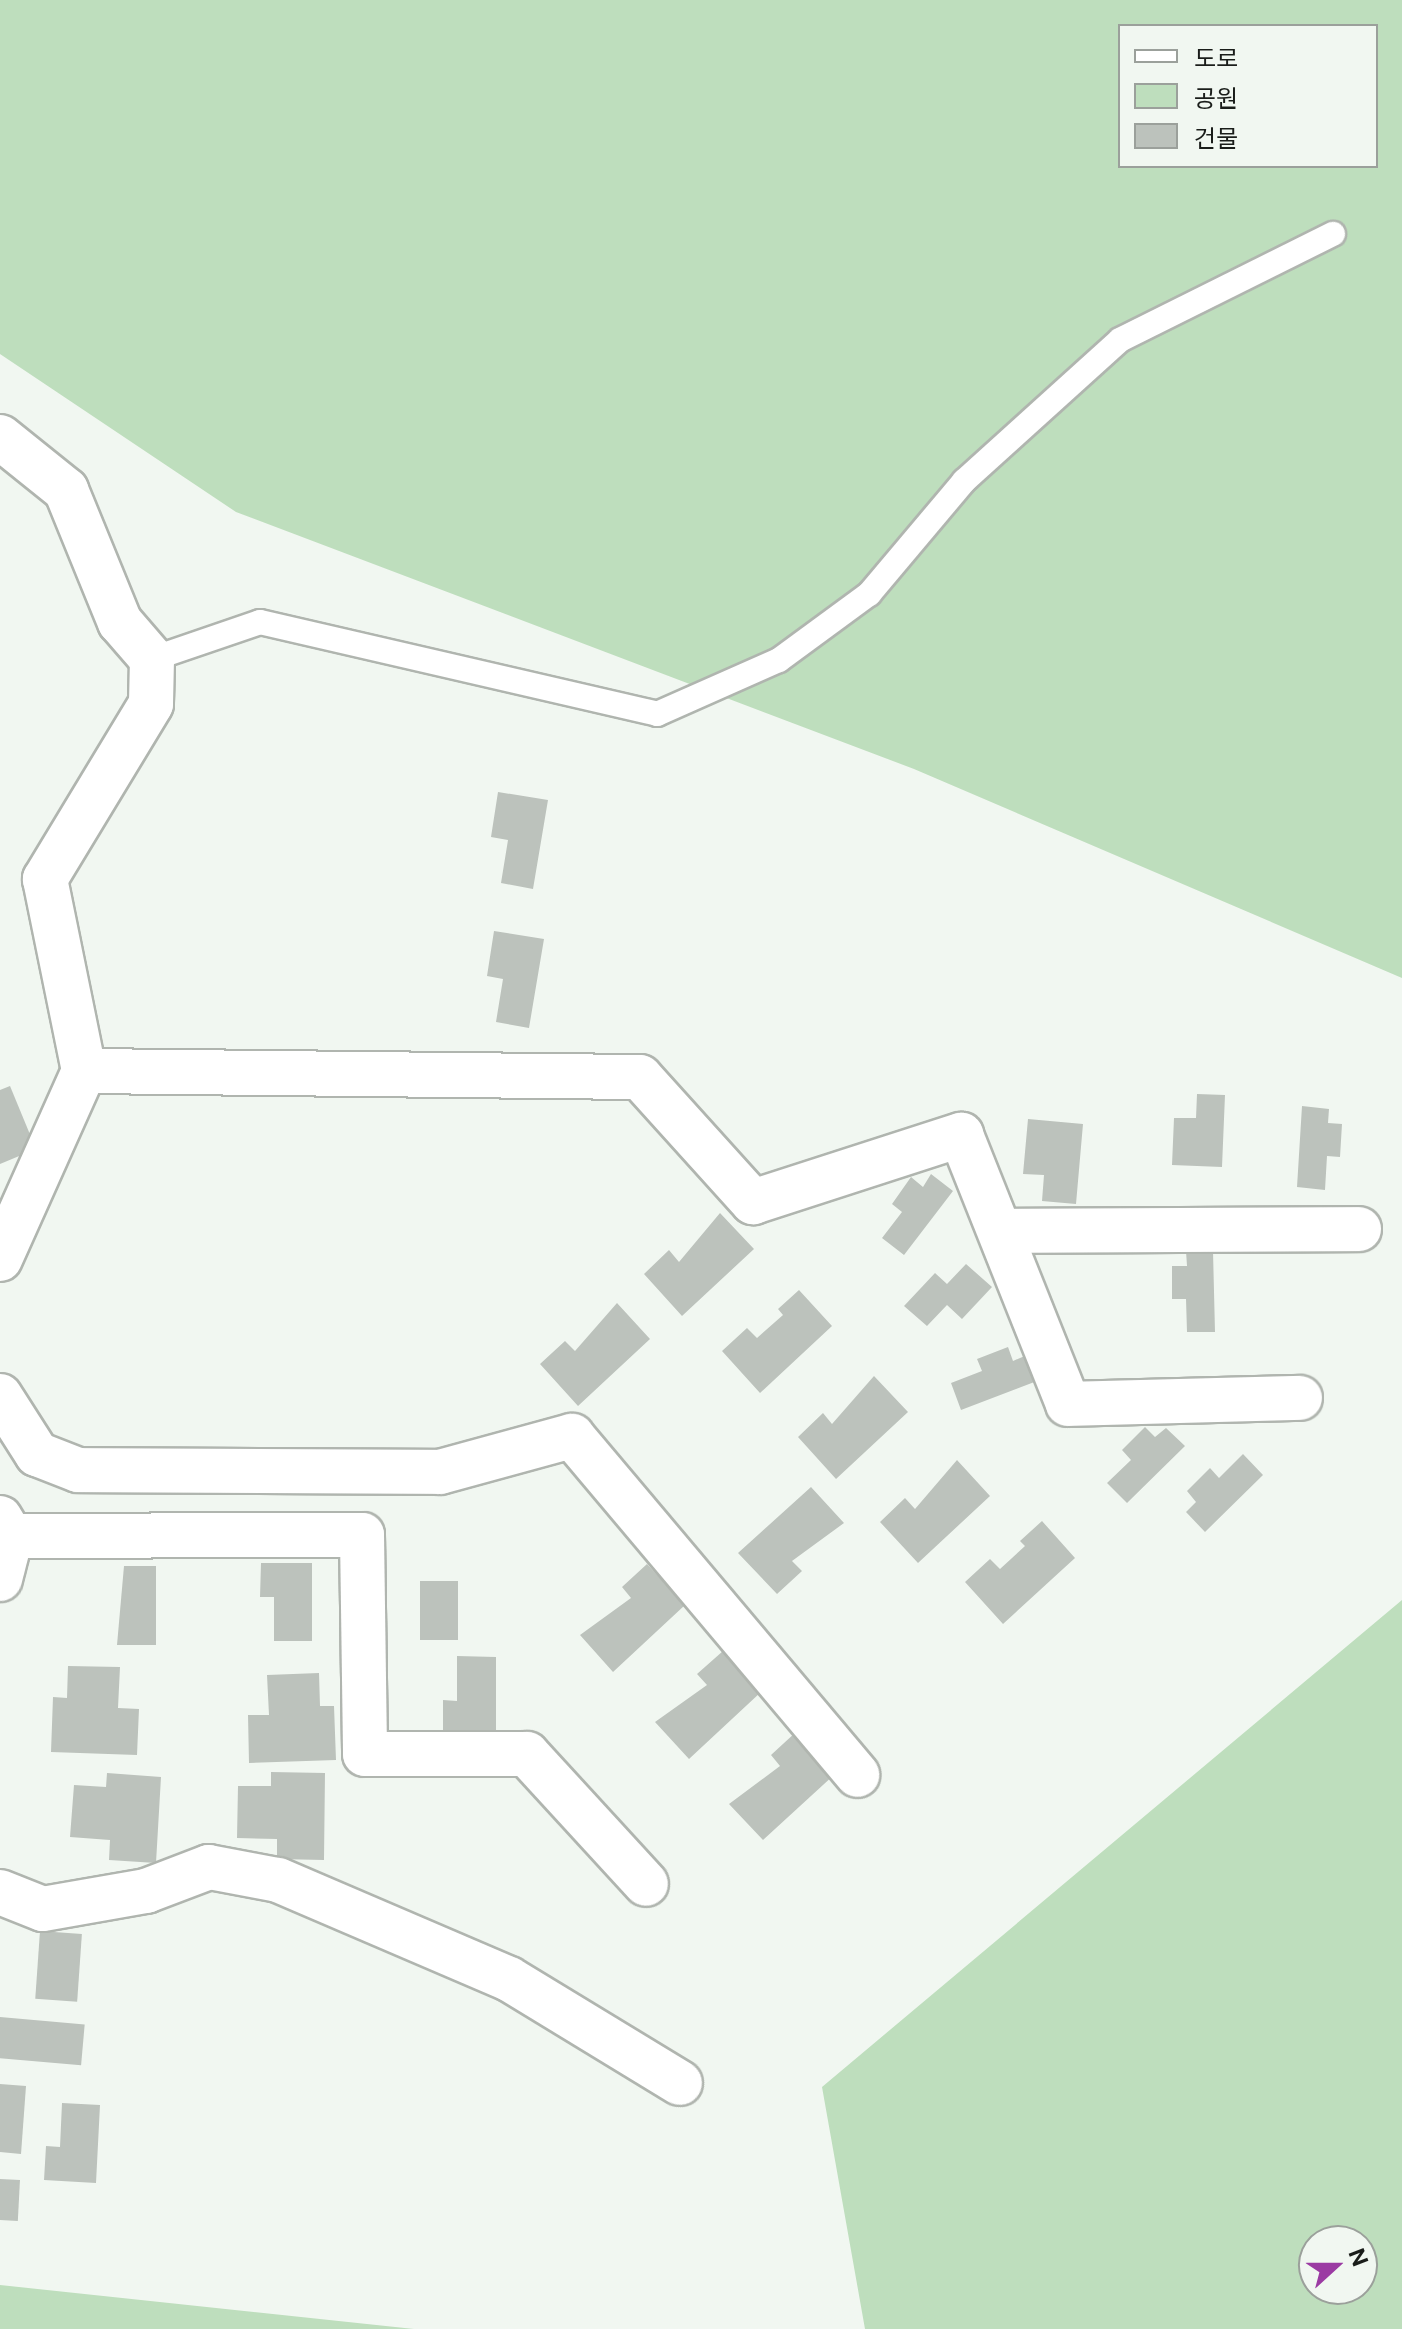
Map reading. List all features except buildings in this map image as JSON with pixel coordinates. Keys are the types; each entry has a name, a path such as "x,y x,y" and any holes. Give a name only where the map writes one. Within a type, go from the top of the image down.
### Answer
{"street":[{"path":"0,437 66,490 120,622 152,659 151,704 45,879 84,1071 0,1259"},
{"path":"84,1071 640,1077 753,1202 961,1135 1068,1404 1300,1398"},
{"path":"1001,1231 1359,1229"},
{"path":"0,1396 37,1454 78,1470 440,1472 572,1436 857,1775"},
{"path":"0,1579 5,1527 362,1535 365,1754 527,1754 646,1884"},
{"path":"0,1892 43,1909 146,1891 209,1867 278,1880 509,1979 680,2083"}],"lane":[{"path":"152,659 260,622 657,714 779,660 869,594 964,481 1120,340 1333,234"}],"green space":[{"path":"0,0 1402,0 1402,978 914,769 236,512 0,354"},
{"path":"1402,1600 1402,2329 865,2329 822,2087"},
{"path":"0,2285 414,2329 0,2329"}]}
